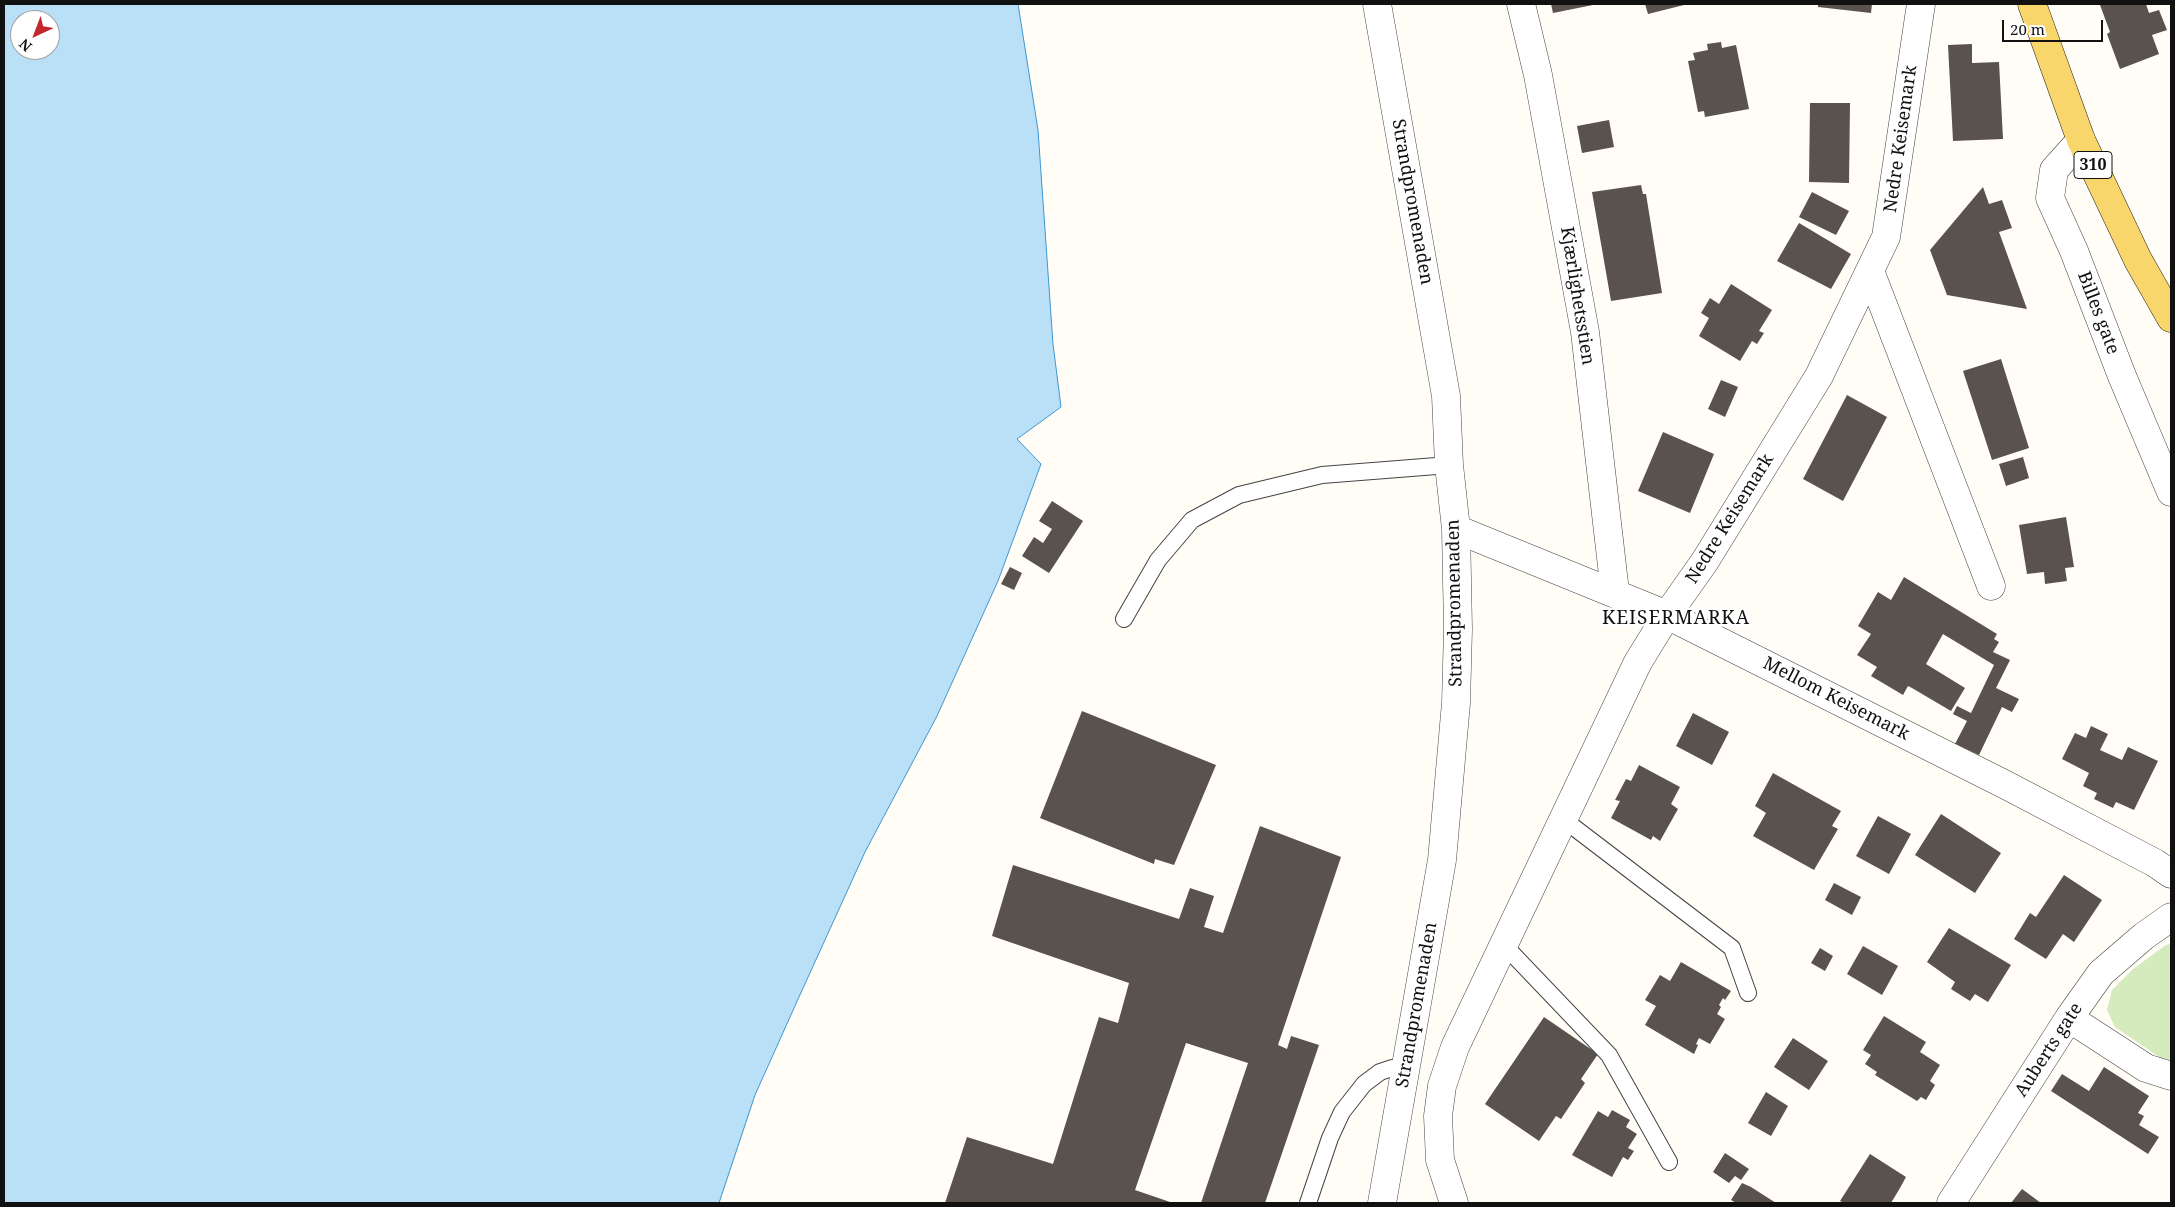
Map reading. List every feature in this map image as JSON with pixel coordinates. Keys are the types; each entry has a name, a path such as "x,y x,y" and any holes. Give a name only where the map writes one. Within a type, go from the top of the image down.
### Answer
{"main road":[{"name":"310","path":"2032,4 2081,140 2138,260 2171,318"}],"street":[{"name":"Strandpromenaden","path":"1378,4 1446,396 1449,464 1456,528 1458,630 1456,703 1442,860 1382,1203"},
{"name":"Kjærlighetsstien","path":"1522,4 1538,75 1584,332 1614,592"},
{"name":"Nedre Keisemark","path":"1454,1203 1440,1160 1438,1116 1442,1086 1455,1047 1638,662 1667,615 1705,561 1819,376 1886,237 1921,4"},
{"name":"Billes gate","path":"2081,140 2054,170 2050,198 2171,492"},
{"path":"1870,271 1991,586"},
{"name":"Mellom Keisemark","path":"1456,528 1667,615 2004,784 2155,863 2171,874"},
{"name":"Auberts gate","path":"1951,1203 2069,1018 2101,973 2144,936 2171,918"},
{"path":"2069,1018 2146,1068 2171,1076"}],"lane":[{"path":"1124,619 1158,560 1192,520 1239,495 1322,475 1449,464"},
{"path":"1563,819 1732,948 1748,993"},
{"path":"1503,944 1609,1055 1669,1162"},
{"path":"1308,1203 1330,1138 1342,1112 1364,1084 1380,1072 1392,1068 1406,1068"}],"green space":[{"path":"2171,944 2171,1065 2115,1027 2107,1010 2112,990 2133,969 2166,945"}],"water":[{"path":"4,4 1018,4 1038,130 1053,344 1061,407 1017,439 1041,464 998,581 937,716 865,852 755,1095 719,1203 4,1203"}],"building":[{"path":"1551,4 1592,4 1593,5 1553,13"},
{"path":"1645,4 1688,4 1648,14"},
{"path":"1818,4 1872,4 1871,13 1818,7"},
{"path":"2146,4 2149,13 2159,10 2167,30 2152,35 2159,54 2120,69 2107,34 2110,32 2100,5"},
{"path":"1721,42 1722,48 1736,45 1749,109 1705,117 1704,111 1698,112 1688,61 1695,60 1693,53 1708,50 1707,44"},
{"path":"1972,44 1972,63 1999,62 2003,139 1953,141 1948,45"},
{"path":"1810,103 1850,103 1849,183 1809,182"},
{"path":"1609,120 1614,147 1582,153 1577,126"},
{"path":"1641,185 1643,194 1646,194 1662,293 1611,301 1592,192"},
{"path":"1983,187 1989,204 2002,200 2012,228 1999,232 2027,309 1947,295 1930,250"},
{"path":"1812,192 1849,211 1836,235 1799,217"},
{"path":"1799,223 1851,254 1831,289 1777,261"},
{"path":"1731,284 1772,310 1759,331 1764,333 1757,344 1752,341 1740,361 1699,336 1709,318 1701,313 1710,298 1719,304"},
{"path":"2001,359 2029,448 1992,460 1963,371"},
{"path":"1721,380 1738,387 1725,417 1708,409"},
{"path":"1847,395 1887,417 1843,501 1803,479"},
{"path":"1663,432 1714,454 1690,513 1638,491"},
{"path":"2023,457 2029,478 2006,486 1999,464"},
{"path":"1052,501 1083,521 1049,573 1022,556 1034,537 1043,543 1052,529 1039,521"},
{"path":"2066,517 2074,567 2065,568 2067,581 2045,584 2044,572 2027,574 2019,525"},
{"path":"1010,567 1022,573 1014,590 1001,584"},
{"path":"1904,577 1997,634 1994,639 1999,642 1993,652 2010,660 1996,688 2019,699 2012,712 2002,707 1979,755 1955,744 1967,721 1953,714 1957,706 1971,713 1994,665 1943,634 1926,664 1965,688 1951,711 1908,686 1903,695 1871,676 1877,667 1857,655 1871,634 1858,626 1878,592 1891,600"},
{"path":"1082,711 1216,765 1174,865 1155,859 1154,864 1040,818"},
{"path":"1693,713 1729,732 1712,765 1676,746"},
{"path":"2091,726 2108,734 2100,750 2122,760 2128,747 2158,761 2134,810 2116,802 2113,808 2094,799 2097,793 2083,786 2089,773 2062,759 2075,733 2086,738"},
{"path":"1639,765 1680,787 1671,804 1678,809 1660,841 1653,836 1651,840 1611,818 1620,801 1615,800 1626,779 1631,781"},
{"path":"1773,773 1841,811 1832,826 1838,829 1814,870 1753,836 1766,813 1755,806"},
{"path":"1941,814 2001,853 1975,893 1915,855"},
{"path":"1878,816 1911,834 1889,874 1856,856"},
{"path":"1260,826 1341,857 1278,1045 1287,1049 1291,1036 1319,1045 1265,1203 1201,1203 1248,1063 1186,1043 1135,1190 1173,1203 945,1203 967,1137 1053,1164 1099,1017 1118,1023 1129,983 992,936 1013,865 1179,919 1190,888 1214,896 1204,927 1223,933"},
{"path":"2064,875 2102,900 2074,942 2063,934 2046,959 2014,939 2030,913 2036,917"},
{"path":"1834,883 1861,897 1852,915 1825,900"},
{"path":"1949,928 2011,965 1988,1002 1975,994 1970,1001 1951,989 1955,982 1927,962"},
{"path":"1863,946 1898,966 1882,995 1847,974"},
{"path":"1820,948 1833,956 1825,971 1811,963"},
{"path":"1681,962 1731,991 1725,1000 1723,998 1717,1014 1725,1019 1710,1044 1699,1038 1694,1054 1645,1025 1656,1006 1645,1000 1660,975 1670,981"},
{"path":"1884,1016 1926,1042 1920,1052 1940,1065 1930,1081 1935,1085 1926,1100 1921,1097 1917,1101 1875,1075 1877,1072 1865,1064 1871,1055 1863,1050"},
{"path":"1544,1017 1598,1054 1581,1079 1585,1083 1561,1119 1556,1116 1539,1141 1485,1104"},
{"path":"1793,1038 1828,1061 1809,1090 1774,1067"},
{"path":"2104,1067 2149,1096 2138,1113 2144,1116 2139,1125 2159,1137 2148,1154 2051,1091 2062,1074 2089,1091"},
{"path":"1766,1092 1788,1106 1771,1136 1748,1123"},
{"path":"1612,1110 1630,1120 1626,1127 1637,1134 1628,1148 1634,1151 1628,1160 1623,1157 1612,1177 1572,1155 1598,1111 1608,1117"},
{"path":"1725,1153 1749,1169 1741,1180 1735,1176 1729,1183 1713,1172"},
{"path":"1870,1154 1906,1177 1891,1203 1844,1203 1840,1201"},
{"path":"1742,1183 1776,1203 1736,1203 1731,1200"},
{"path":"2022,1189 2041,1203 2011,1203"}],"district":[{"name":"KEISERMARKA","path":"1676,619"}]}
